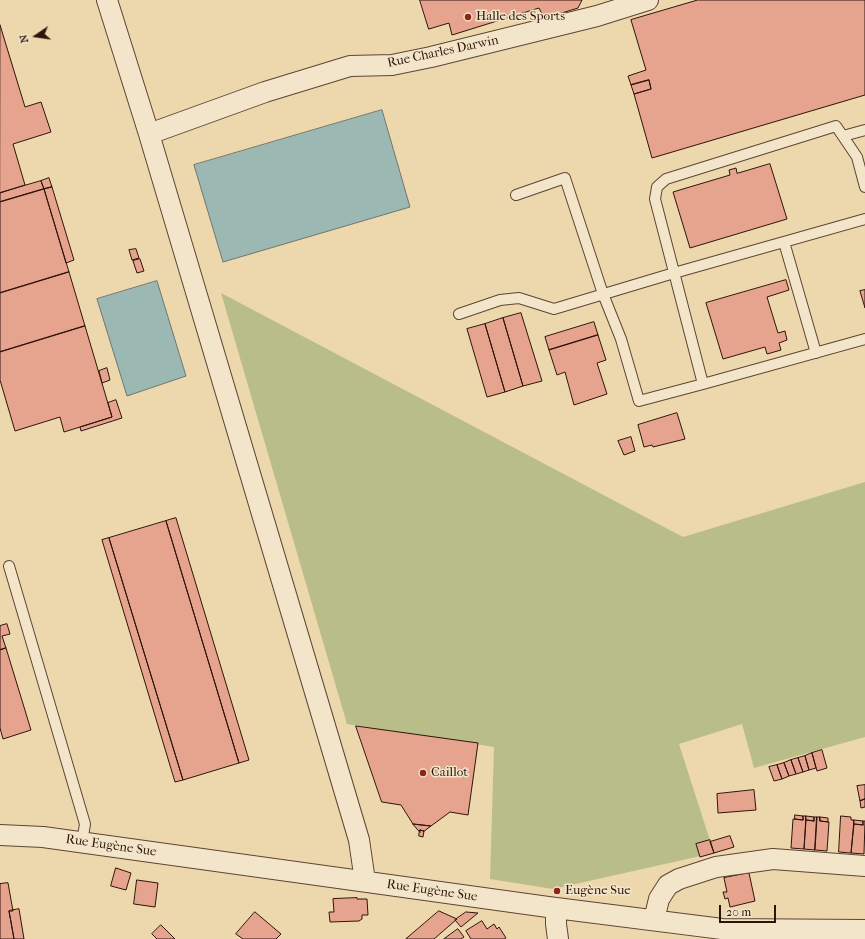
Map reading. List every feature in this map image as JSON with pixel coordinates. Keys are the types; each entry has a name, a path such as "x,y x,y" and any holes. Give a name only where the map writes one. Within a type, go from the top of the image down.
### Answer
{"street":[{"path":"107,0 149,134 359,840 365,881"},
{"name":"Rue Charles Darwin","path":"149,134 265,92 350,66 392,65 415,60 594,8 648,0"},
{"name":"Rue Eugène Sue","path":"0,835 43,837 82,842 556,908 722,929 865,930"},
{"path":"654,920 659,899 668,884 716,867 773,859 865,866"},
{"path":"556,908 558,939"}],"lane":[{"path":"703,384 655,199 657,187 666,179 836,126 857,157 865,187"},
{"path":"843,136 865,130"},
{"path":"516,195 565,178 603,294 621,339 639,402 865,339"},
{"path":"459,314 500,300 518,298 554,309 674,273 865,220"},
{"path":"784,242 816,353"},
{"path":"9,566 85,824 82,842"}],"green space":[{"path":"221,293 683,537 865,482 865,737 754,768 742,724 679,744 714,853 553,889 490,879 494,747 347,724"}],"water":[{"path":"382,110 410,207 223,262 194,165"},
{"path":"157,281 186,376 127,396 97,299"}],"building":[{"name":"Halle des Sports","path":"420,0 582,0 578,8 549,17 544,16 539,8 452,35 449,23 429,29"},
{"path":"698,0 865,0 865,95 652,158 634,94 651,89 649,80 631,85 628,76 646,70 631,20"},
{"path":"0,25 25,107 41,102 51,132 13,144 25,185 0,193"},
{"path":"649,80 651,89 634,94 631,85"},
{"path":"770,164 787,219 690,248 673,192 730,175 729,170 736,168 737,173"},
{"path":"49,178 52,187 44,189 41,181"},
{"path":"41,181 44,189 0,202 0,193"},
{"path":"52,187 74,260 66,263 44,189"},
{"path":"44,189 69,272 0,293 0,202"},
{"path":"136,249 139,258 132,260 129,250"},
{"path":"140,259 144,271 137,273 133,261"},
{"path":"69,272 85,326 0,352 0,293"},
{"path":"786,280 789,290 767,297 778,333 785,331 787,340 779,343 781,350 767,354 765,347 723,359 706,303"},
{"path":"865,290 865,308 860,291"},
{"path":"521,313 542,381 523,386 503,318"},
{"path":"503,318 523,386 505,392 485,324"},
{"path":"594,322 598,335 549,350 545,337"},
{"path":"485,324 505,392 487,397 467,329"},
{"path":"85,326 112,417 64,432 60,417 15,431 0,380 0,352"},
{"path":"598,335 606,360 597,363 607,394 574,405 565,372 557,375 549,350"},
{"path":"107,368 110,380 102,383 99,371"},
{"path":"116,400 122,418 81,431 80,427 112,417 108,403"},
{"path":"677,413 685,439 653,447 652,445 644,447 638,425"},
{"path":"631,437 635,451 624,455 618,441"},
{"path":"176,518 249,760 239,763 166,521"},
{"path":"166,521 239,763 183,780 109,538"},
{"path":"109,538 183,780 175,782 102,540"},
{"path":"7,624 10,634 2,636 6,648 0,650 0,626"},
{"path":"6,648 31,730 3,739 0,728 0,650"},
{"name":"Caillot","path":"356,726 478,743 468,815 450,812 431,826 413,824 401,805 382,802"},
{"path":"822,750 827,768 817,771 812,753"},
{"path":"812,753 816,768 809,770 805,756"},
{"path":"805,756 809,770 803,772 798,758"},
{"path":"798,758 803,772 796,774 791,760"},
{"path":"791,760 796,774 789,776 784,763"},
{"path":"784,763 789,776 782,779 777,765"},
{"path":"777,765 782,779 774,781 769,767"},
{"path":"865,785 865,799 860,801 857,786"},
{"path":"754,790 756,810 718,813 717,794"},
{"path":"865,799 865,807 861,808 860,801"},
{"path":"795,815 803,816 803,820 795,819"},
{"path":"803,816 806,816 804,849 791,848 793,819 803,820"},
{"path":"806,816 814,817 814,821 806,820"},
{"path":"841,816 851,817 851,820 854,820 851,853 839,852"},
{"path":"814,817 817,817 815,850 804,849 806,820 814,821"},
{"path":"817,817 820,817 820,821 829,822 827,851 815,850"},
{"path":"820,817 828,818 828,822 820,821"},
{"path":"854,820 863,821 863,825 854,824"},
{"path":"863,821 865,821 864,854 851,853 854,824 863,825"},
{"path":"413,824 431,826 423,832 424,831 420,830 420,832"},
{"path":"420,830 424,831 423,837 419,836"},
{"path":"730,836 734,847 714,853 710,842"},
{"path":"710,840 714,853 700,857 696,844"},
{"path":"116,868 131,873 126,890 111,886"},
{"path":"749,873 755,901 730,907 728,898 725,899 723,892 727,892 724,878"},
{"path":"137,880 158,883 155,907 134,904"},
{"path":"8,883 13,911 9,911 14,939 0,939 0,884"},
{"path":"333,899 367,899 368,915 362,915 362,919 359,921 330,922 329,912 334,912"},
{"path":"19,909 24,939 14,939 9,911"},
{"path":"439,911 457,919 434,939 406,939"},
{"path":"255,912 281,934 276,939 243,939 236,934"},
{"path":"466,912 478,913 461,927 455,920"},
{"path":"482,921 487,929 494,924 497,929 499,927 506,938 471,939 466,931"},
{"path":"161,925 175,939 157,939 152,934"},
{"path":"458,929 464,937 461,939 444,939"}],"place":[{"name":"Halle des Sports","path":"468,17"},
{"name":"Caillot","path":"423,773"},
{"name":"Eugène Sue","path":"557,891"}]}
